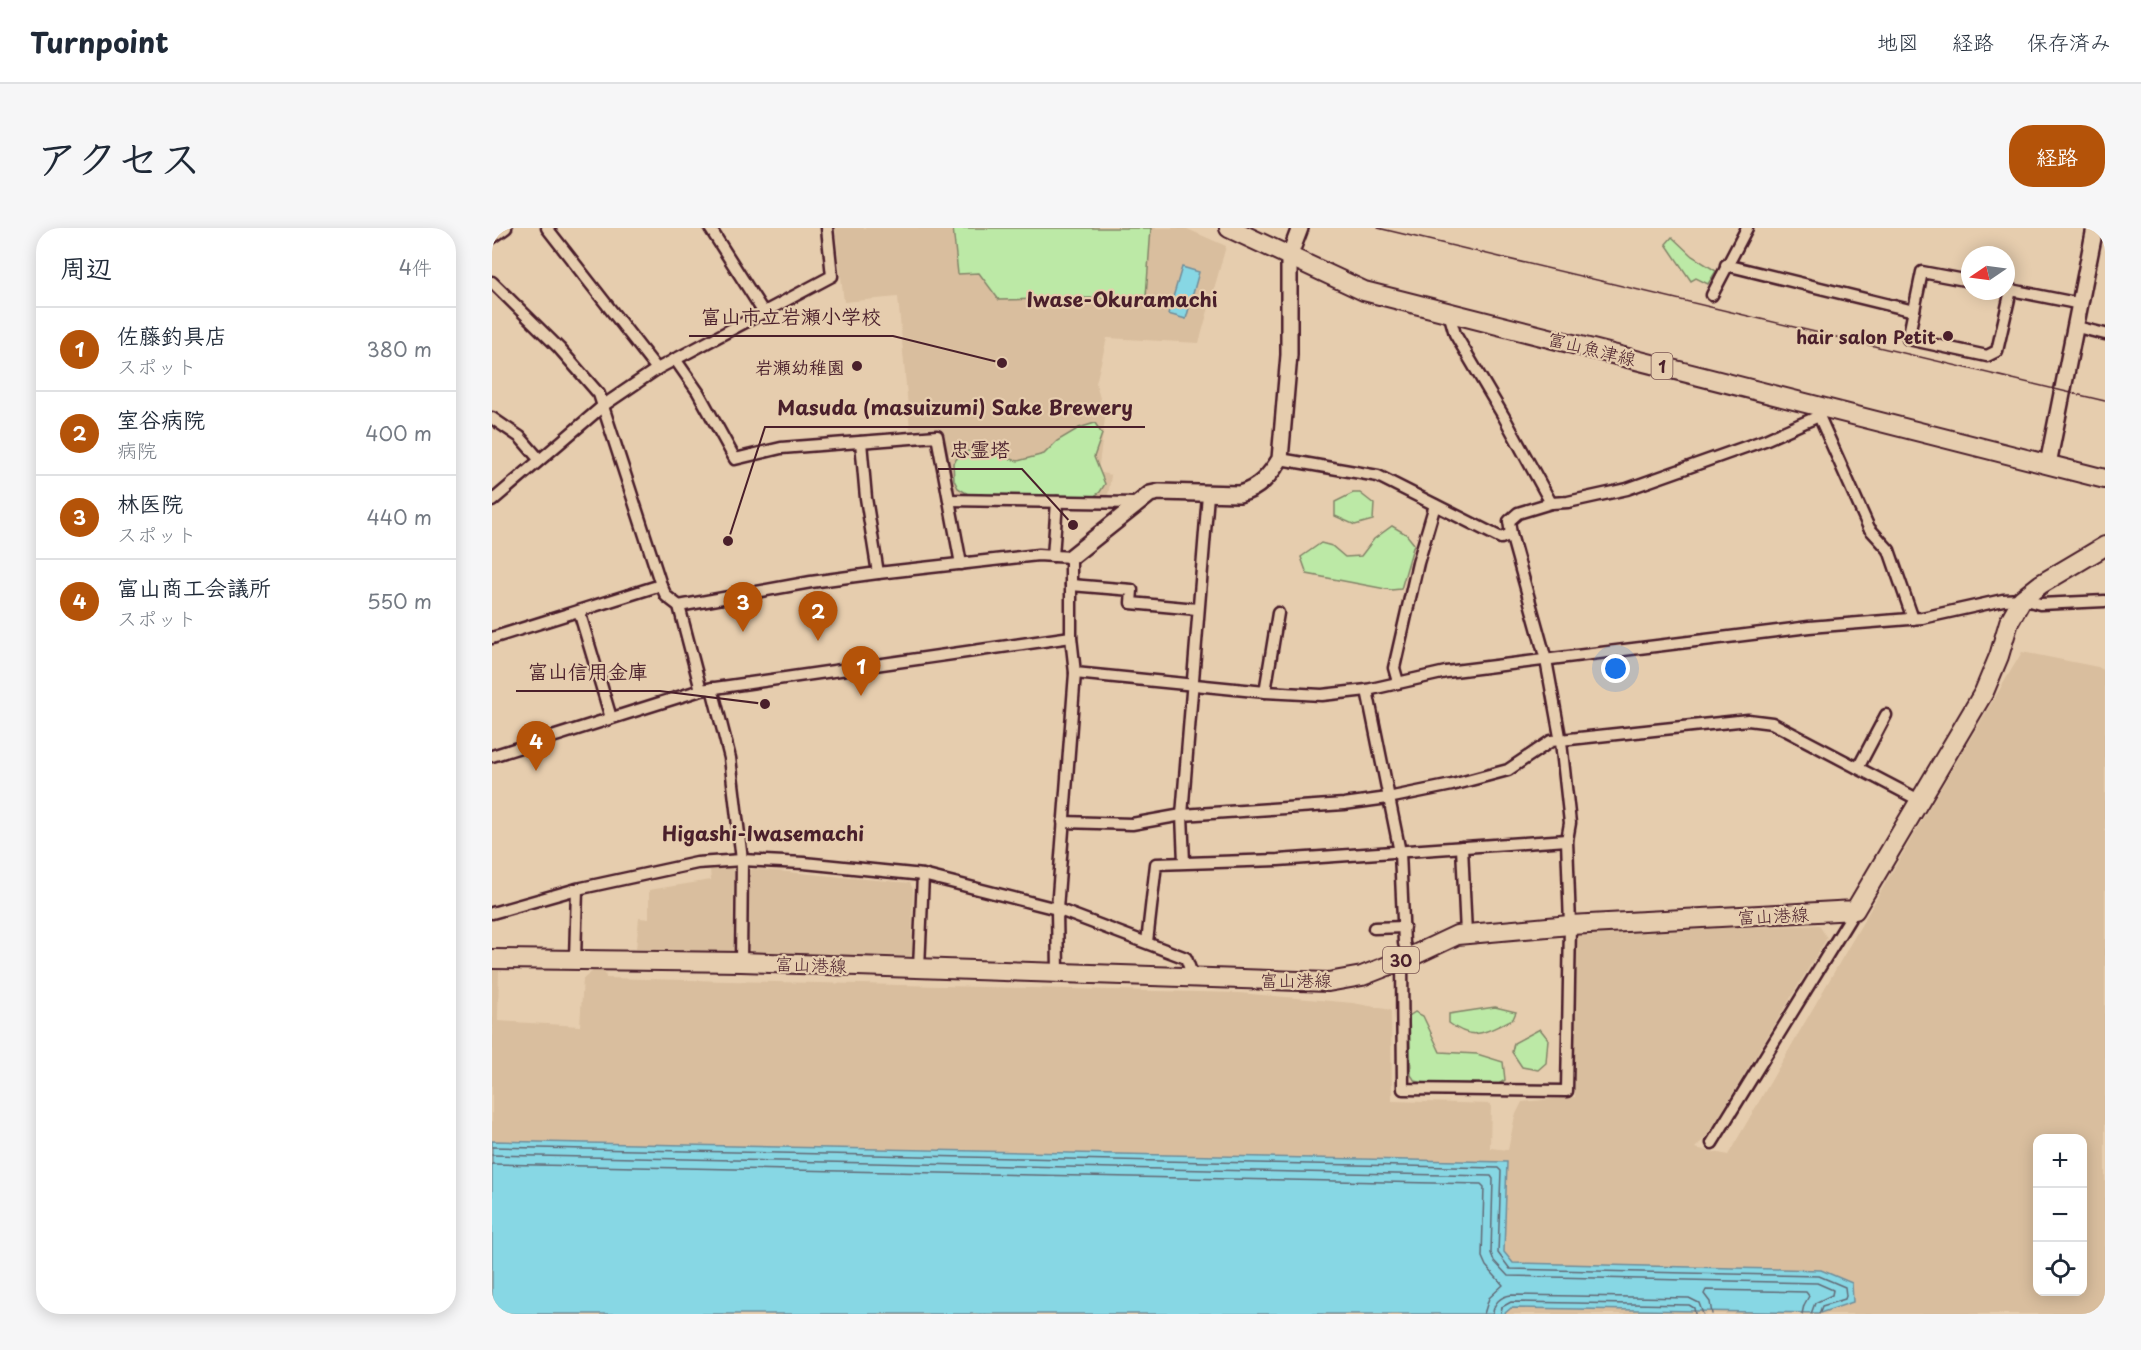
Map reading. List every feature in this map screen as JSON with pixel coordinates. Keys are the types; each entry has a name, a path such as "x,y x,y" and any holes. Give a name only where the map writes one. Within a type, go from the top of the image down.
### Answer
{"main road":[{"name":"富山魚津線","path":"1228,228 1364,291 1823,412 2105,478"},
{"path":"1855,910 1984,692 1999,656 2009,622 2022,599 2041,584 2105,546"},
{"name":"富山港線","path":"492,959 741,962 1328,982 1362,976 1457,935 1570,925 1855,910"}],"street":[{"path":"492,238 506,228"},
{"path":"547,228 657,369"},
{"path":"710,228 764,313"},
{"path":"492,501 604,405 657,369 832,276 827,228"},
{"path":"679,606 811,582 878,573 1038,555 1071,557 1150,494 1159,492 1208,495 1248,492 1262,483 1280,459 1289,355 1289,257 1300,228"},
{"path":"1712,295 1747,228"},
{"path":"2048,464 2095,228"},
{"path":"1726,265 1914,311"},
{"path":"1961,279 1922,272 1908,339 1987,356 1998,351 2007,300"},
{"path":"492,282 559,348 599,394 661,585 666,596 679,606 730,758 742,860 741,962"},
{"path":"2015,290 2081,304"},
{"path":"1449,313 1455,334 1551,503"},
{"path":"2077,327 2105,334"},
{"path":"675,359 698,392 735,459 781,448 938,436 961,564"},
{"path":"1367,690 1400,852 1405,959 1403,1089 1567,1091 1570,925 1567,840 1570,823 1561,742 1546,660 1510,534 1509,521 1518,513 1551,503 1568,502 1627,489 1765,440 1823,412 1869,528 1889,550 1913,619"},
{"path":"492,418 520,437 539,459"},
{"path":"861,442 866,498 878,573"},
{"path":"1280,459 1378,476 1501,538 1510,534"},
{"path":"1184,862 1182,815 1208,495"},
{"path":"949,500 1137,503"},
{"path":"1053,556 1057,502"},
{"path":"1398,682 1394,668 1417,566 1435,505"},
{"path":"1058,971 1057,909 1075,673 1071,637 1071,557"},
{"path":"492,638 661,585"},
{"path":"1071,585 1132,591 1131,603 1197,609"},
{"path":"1075,673 1264,692 1322,695 1367,690 1446,672 1809,627 1913,619 2003,600 2022,599 2040,604 2105,601"},
{"path":"579,611 611,718"},
{"path":"1264,692 1278,613"},
{"path":"492,756 706,689 1071,637"},
{"path":"1858,768 1886,715"},
{"path":"1063,822 1132,824 1182,815 1344,804 1388,798 1452,785 1508,770 1551,741 1561,742 1624,732 1749,720 1772,723 1919,800"},
{"path":"1147,942 1156,864 1278,860 1567,840"},
{"path":"1462,847 1466,934"},
{"path":"492,913 577,889 697,863 742,860 804,863 923,875 1057,909 1186,958 1193,977"},
{"path":"919,968 923,875"},
{"path":"575,960 577,889"},
{"path":"1712,1143 1855,910"},
{"path":"1374,928 1404,927"}],"shaded area":[{"path":"835,228 1185,228 1226,246 1199,343 1107,338 1096,383 1105,418 1098,472 1111,475 1108,496 958,493 954,488 940,428 910,429 898,297 844,302"},
{"path":"2022,652 2098,667 2105,671 2105,1314 1504,1314 1511,1308 1504,1252 1507,1162 492,1141 492,966 499,966 498,1021 580,1026 583,979 593,971 605,972 606,978 1239,993 1353,1003 1391,1010 1392,1101 1491,1104 1490,1148 1508,1150 1515,1116 1522,1102 1575,1097 1575,933 1819,925 1827,938 1707,1136 1695,1148 1728,1155"},
{"path":"731,867 734,871 733,950 730,953 636,949 639,918 649,919 649,890 711,880 710,870"},
{"path":"749,870 910,883 913,889 912,955 753,953 749,949"}],"green space":[{"path":"953,228 1151,228 1146,297 999,300 979,273 958,274"},
{"path":"1672,237 1692,256 1716,271 1708,284 1696,278 1691,281 1666,244"},
{"path":"1095,423 1102,434 1094,457 1105,484 1100,492 1090,499 971,496 958,488 954,480 953,463 962,453 976,449 1018,461 1044,454 1057,441 1079,428"},
{"path":"1353,493 1360,493 1374,504 1373,520 1355,525 1335,516 1335,502"},
{"path":"1392,526 1406,534 1414,544 1401,589 1391,590 1307,574 1301,557 1321,543 1332,546 1345,557 1361,556 1374,539"},
{"path":"1495,1007 1516,1012 1513,1019 1488,1031 1474,1034 1458,1029 1449,1023 1449,1014"},
{"path":"1415,1012 1423,1016 1440,1052 1477,1054 1503,1062 1505,1080 1494,1087 1445,1087 1415,1081 1411,1075 1409,1016"},
{"path":"1540,1029 1548,1039 1546,1063 1538,1070 1522,1067 1512,1052 1514,1043"}],"water":[{"path":"1182,267 1199,272 1186,319 1168,314"},
{"path":"492,1141 1507,1162 1504,1252 1513,1263 1821,1270 1852,1283 1853,1302 1820,1313 1511,1308 1504,1314 492,1314"}],"tram line":[{"path":"1378,228 2105,401"}],"place":[{"name":"hair salon Petit","path":"1948,336"},
{"name":"富山市立岩瀬小学校","path":"1002,363"},
{"name":"岩瀬幼稚園","path":"857,366"},
{"name":"忠霊塔","path":"1073,525"},
{"name":"Masuda (masuizumi) Sake Brewery","path":"728,541"},
{"name":"林医院","path":"743,632"},
{"name":"室谷病院","path":"818,641"},
{"name":"佐藤釣具店","path":"861,696"},
{"name":"富山信用金庫","path":"765,704"},
{"name":"富山商工会議所","path":"536,771"}],"district":[{"name":"Iwase-Okuramachi","path":"1122,299"},
{"name":"Higashi-Iwasemachi","path":"763,833"}]}
